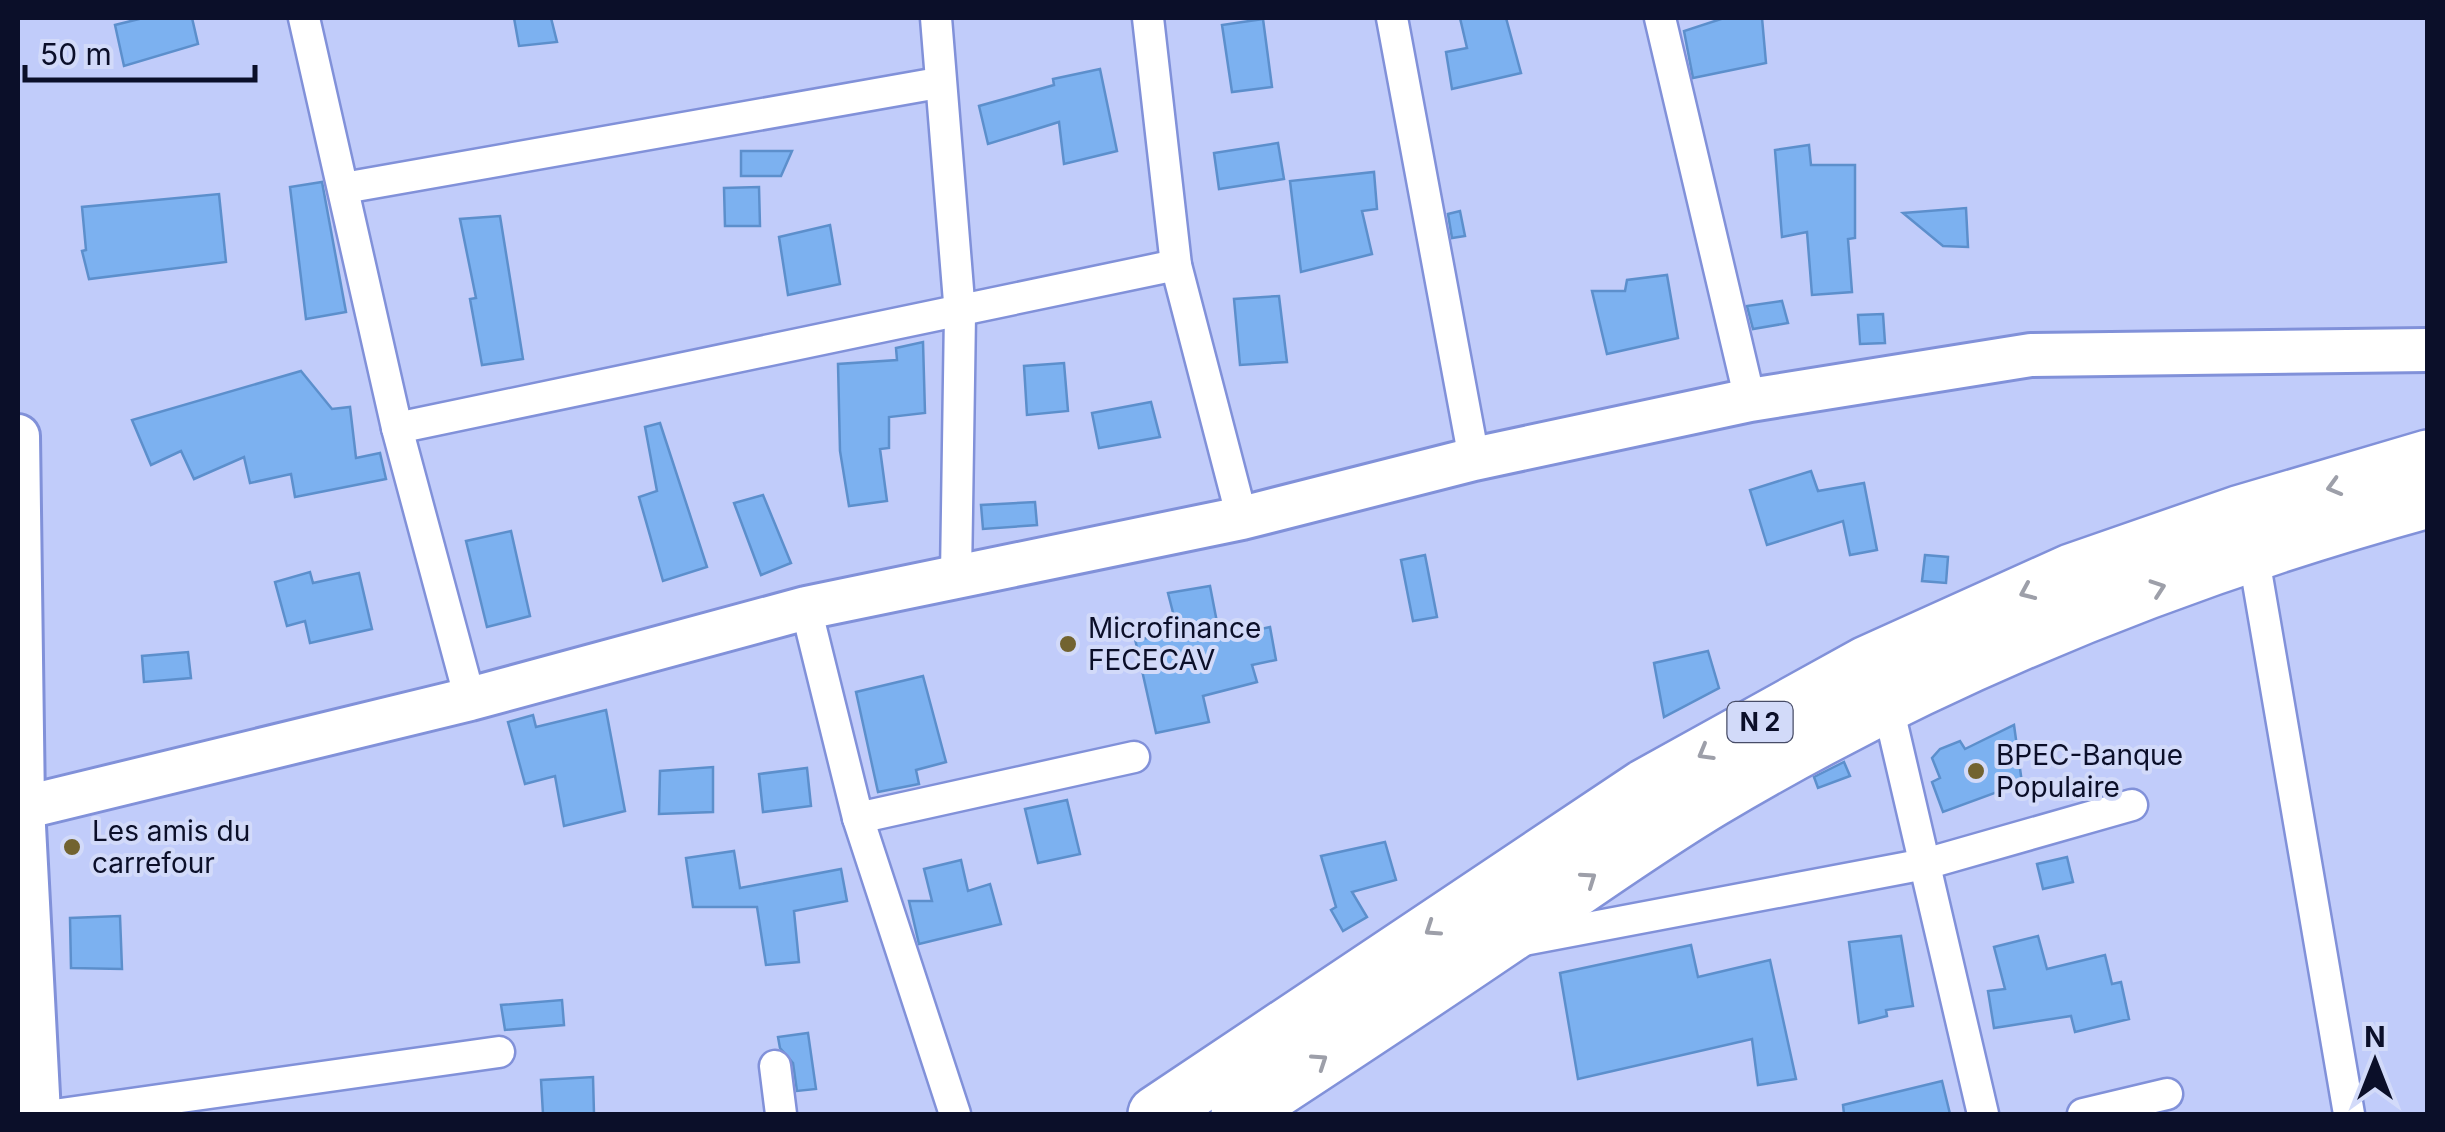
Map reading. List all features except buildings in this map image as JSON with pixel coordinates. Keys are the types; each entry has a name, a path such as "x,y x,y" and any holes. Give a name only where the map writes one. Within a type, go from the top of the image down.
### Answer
{"highway":[{"name":"N 2","path":"1156,1114 1646,788 1868,664 2071,572 2238,514 2428,458"},
{"name":"N 2","path":"1239,1114 1714,799 1888,708 2043,631 2253,554 2427,501"}],"street":[{"path":"304,18 397,428 470,699"},
{"path":"936,18 938,83 960,314 956,576"},
{"path":"1148,18 1176,265 1242,518"},
{"path":"1392,18 1474,458"},
{"path":"1660,18 1750,400"},
{"path":"344,188 938,83"},
{"path":"397,428 960,314 1176,265"},
{"path":"20,808 470,699 806,608 1242,518 1474,458 1750,400 2031,354 2428,350"},
{"path":"18,436 20,808 38,1114"},
{"path":"2253,554 2349,1114"},
{"path":"806,608 858,818 954,1114"},
{"path":"1888,708 1983,1114"},
{"path":"858,818 1134,757"},
{"path":"1492,946 1925,864 2132,805"},
{"path":"61,1114 499,1052"},
{"path":"776,1066 781,1114"},
{"path":"2083,1114 2167,1094"}],"place":[{"name":"Microfinance FECECAV","path":"1068,644"},
{"name":"BPEC-Banque Populaire","path":"1976,771"},
{"name":"Les amis du carrefour","path":"72,847"}]}
